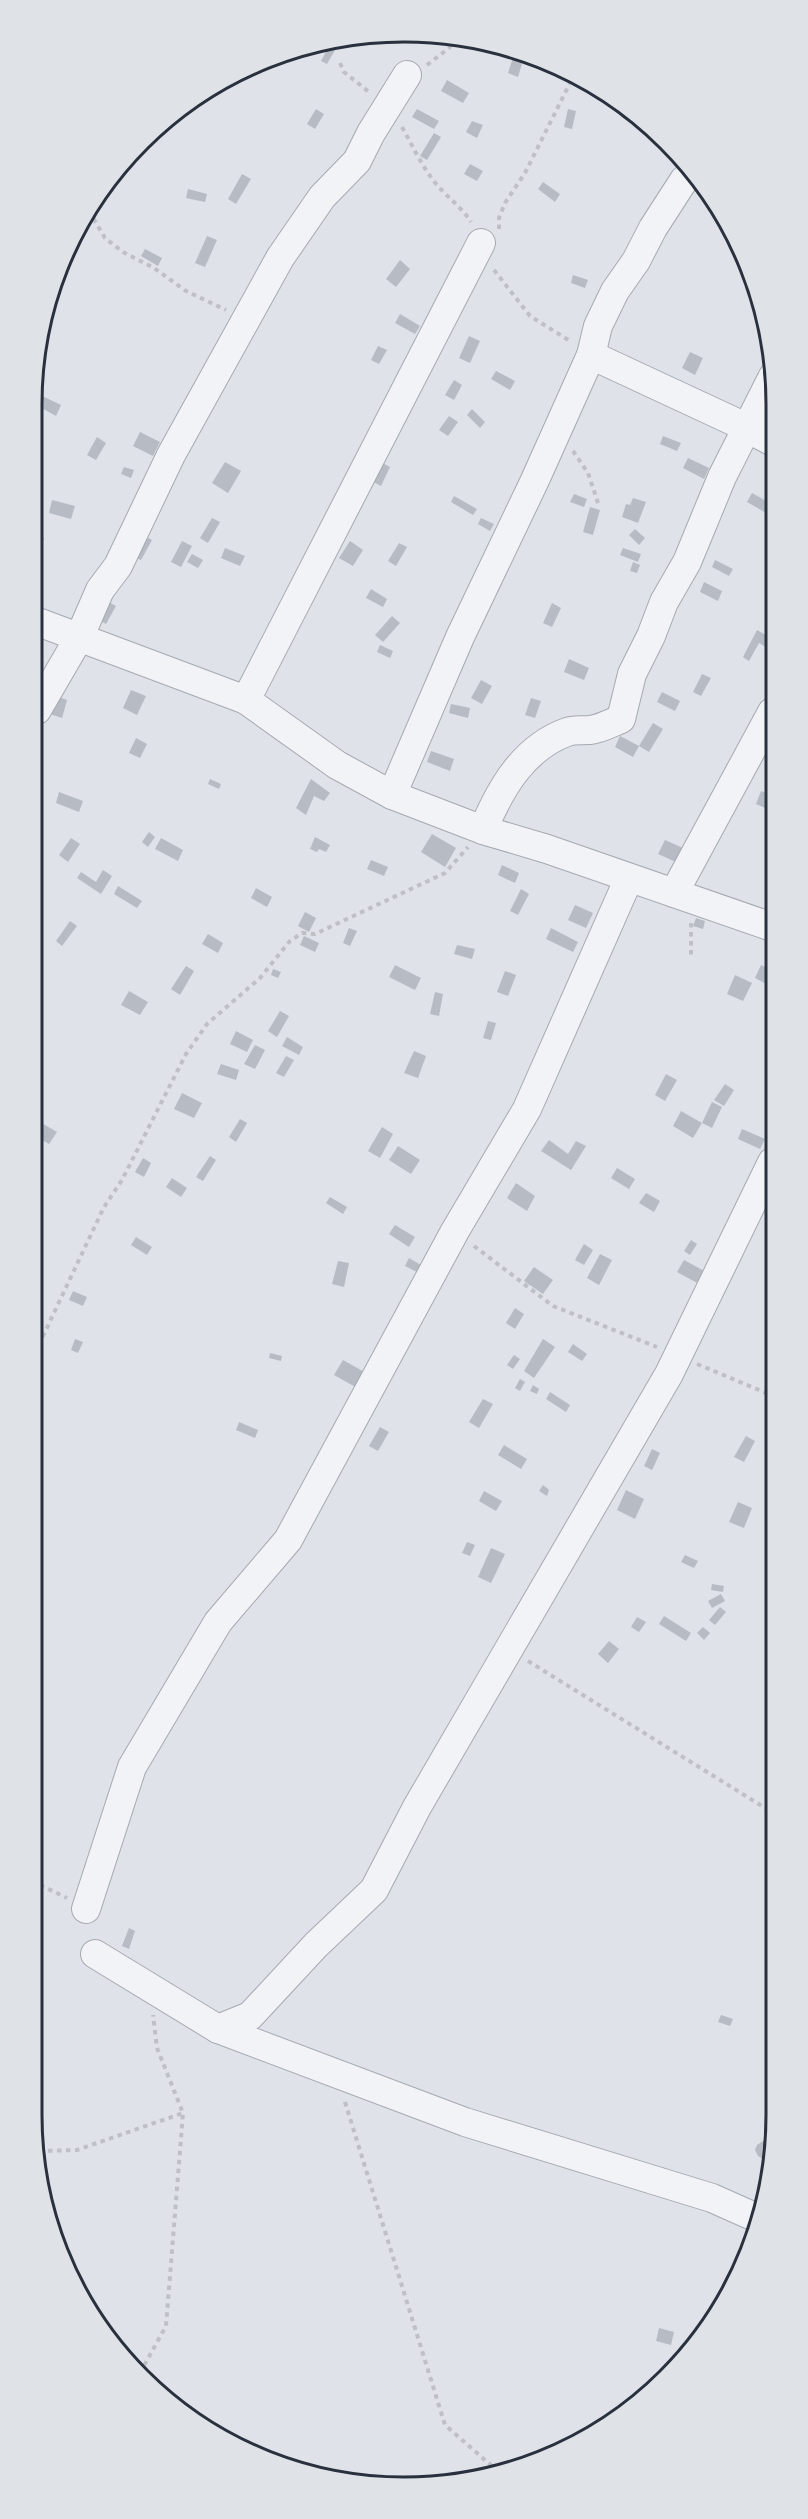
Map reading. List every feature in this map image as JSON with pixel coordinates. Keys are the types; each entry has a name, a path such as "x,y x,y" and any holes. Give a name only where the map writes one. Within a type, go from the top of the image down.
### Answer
{"street":[{"path":"42,701 80,636 100,590 118,566 171,455 280,258 322,197 357,161 371,132 407,75"},
{"path":"392,795 460,637 536,480 591,355 598,326 615,291 686,178"},
{"path":"246,700 492,248"},
{"path":"591,355 766,438"},
{"path":"483,830 498,794 517,768 544,742 571,731 593,730 621,719 632,674 651,636 664,602 700,533 722,477 765,392"},
{"path":"42,623 246,700 337,765 392,795 483,830 766,925"},
{"path":"684,897 766,725"},
{"path":"86,1909 132,1767 218,1622 288,1540 455,1231 527,1108 629,878"},
{"path":"218,2029 250,2016 316,1945 374,1890 417,1807 677,1355 766,1172"},
{"path":"94,1954 218,2029 465,2122 712,2198 752,2216"}],"path":[{"path":"407,75 429,64 451,45"},
{"path":"340,63 344,72 388,105 433,180 449,200 465,213 492,248 495,271"},
{"path":"570,82 525,173 505,204 492,248 495,271 530,316 591,355"},
{"path":"93,218 105,238 123,252 154,268 186,291 217,304 246,322"},
{"path":"558,427 588,473 598,503"},
{"path":"42,1338 104,1207 122,1180 186,1054 207,1024 260,978 290,941 302,933 315,934 445,873 483,830"},
{"path":"684,897 690,930 691,955"},
{"path":"455,1231 553,1306 766,1393"},
{"path":"508,1649 766,1809"},
{"path":"144,2366 166,2326 183,2113 157,2048 153,2012 155,1991"},
{"path":"337,2073 445,2425 492,2466"},
{"path":"44,2151 77,2150 183,2113"}],"building":[{"path":"327,50 335,50 327,64 321,61"},
{"path":"513,59 523,62 518,77 508,73"},
{"path":"447,80 469,93 463,103 441,91"},
{"path":"316,109 324,114 315,129 307,124"},
{"path":"417,109 439,121 434,129 412,117"},
{"path":"568,109 576,111 572,129 564,127"},
{"path":"472,121 483,125 477,138 466,132"},
{"path":"434,133 441,137 427,160 420,156"},
{"path":"470,164 483,171 477,181 464,174"},
{"path":"242,174 251,179 236,204 228,199"},
{"path":"543,182 560,194 555,202 538,189"},
{"path":"188,189 207,194 205,202 186,198"},
{"path":"207,236 217,240 205,267 195,263"},
{"path":"145,249 162,258 158,266 141,256"},
{"path":"400,260 410,269 396,287 386,279"},
{"path":"573,275 588,280 585,288 571,283"},
{"path":"400,314 420,326 415,334 395,323"},
{"path":"469,336 480,341 470,363 459,358"},
{"path":"378,346 387,350 379,364 371,360"},
{"path":"690,352 703,358 695,375 682,368"},
{"path":"496,371 515,381 510,390 491,379"},
{"path":"454,380 462,385 454,400 445,395"},
{"path":"42,396 61,405 56,416 42,408"},
{"path":"472,409 485,422 480,428 467,415"},
{"path":"449,416 458,422 448,436 439,430"},
{"path":"140,432 160,442 153,456 133,446"},
{"path":"663,436 681,443 677,451 660,444"},
{"path":"97,437 106,443 96,460 87,455"},
{"path":"688,458 709,468 704,479 683,468"},
{"path":"375,459 390,467 381,486 366,478"},
{"path":"225,462 241,471 228,493 212,483"},
{"path":"124,467 134,470 131,478 121,474"},
{"path":"752,493 766,501 766,513 747,502"},
{"path":"574,494 587,499 584,507 570,502"},
{"path":"454,496 477,509 473,515 451,502"},
{"path":"633,498 646,502 638,523 622,517 626,504 630,505"},
{"path":"52,500 75,506 71,519 49,513"},
{"path":"590,507 600,510 593,535 583,532"},
{"path":"212,518 220,522 208,543 200,538"},
{"path":"481,518 494,524 490,531 478,524"},
{"path":"635,529 645,538 639,545 629,535"},
{"path":"143,535 152,540 141,560 132,556"},
{"path":"182,541 192,546 181,567 171,562"},
{"path":"350,541 363,550 353,566 339,558"},
{"path":"399,543 407,547 396,566 388,561"},
{"path":"225,548 245,556 240,566 221,558"},
{"path":"623,548 641,554 638,562 620,555"},
{"path":"192,554 203,560 198,568 187,562"},
{"path":"715,560 733,569 729,576 712,567"},
{"path":"633,562 640,565 637,573 630,571"},
{"path":"704,582 722,591 718,601 700,592"},
{"path":"371,589 387,599 383,607 366,598"},
{"path":"107,601 116,606 106,624 97,619"},
{"path":"552,603 561,608 552,627 543,623"},
{"path":"392,616 400,623 383,642 375,635"},
{"path":"757,630 766,635 766,647 759,643 749,661 743,657"},
{"path":"380,645 393,651 390,658 377,652"},
{"path":"569,659 589,668 584,680 564,672"},
{"path":"702,674 711,678 701,696 693,692"},
{"path":"481,680 492,686 482,704 471,698"},
{"path":"131,690 146,696 137,715 123,708"},
{"path":"662,692 680,701 675,711 657,702"},
{"path":"56,696 67,700 62,718 50,714"},
{"path":"531,698 541,701 535,718 525,715"},
{"path":"451,704 470,708 468,718 449,713"},
{"path":"653,723 663,729 649,752 639,746"},
{"path":"620,736 639,746 633,757 615,747"},
{"path":"136,738 147,744 140,758 129,753"},
{"path":"431,751 454,759 450,771 427,762"},
{"path":"210,779 221,784 219,789 208,784"},
{"path":"311,779 330,793 324,801 314,796 306,815 296,808"},
{"path":"761,791 766,793 766,808 756,804"},
{"path":"59,792 83,801 79,812 56,803"},
{"path":"149,832 155,837 148,847 142,842"},
{"path":"432,834 456,848 445,867 421,852"},
{"path":"315,837 330,845 326,852 310,849"},
{"path":"71,838 80,844 68,862 59,855"},
{"path":"161,838 183,850 178,861 155,849"},
{"path":"665,840 685,849 678,863 658,854"},
{"path":"371,860 388,867 384,876 367,869"},
{"path":"502,865 519,873 515,883 498,875"},
{"path":"103,870 112,876 101,894 77,878 81,872 96,882"},
{"path":"118,886 142,901 137,908 114,894"},
{"path":"256,888 272,897 267,907 251,898"},
{"path":"521,889 529,894 518,915 510,911"},
{"path":"575,905 593,913 586,928 568,920"},
{"path":"305,912 316,918 309,932 298,926"},
{"path":"696,918 705,921 703,929 693,926"},
{"path":"70,921 77,926 62,946 56,941"},
{"path":"349,928 357,931 350,946 343,943"},
{"path":"551,928 578,942 573,952 546,939"},
{"path":"208,934 223,943 218,953 202,944"},
{"path":"304,936 319,943 315,952 300,945"},
{"path":"457,945 475,949 472,959 454,954"},
{"path":"395,965 421,978 415,990 389,977"},
{"path":"761,965 766,967 766,984 755,978"},
{"path":"186,966 194,971 180,995 171,989"},
{"path":"273,969 281,972 278,978 271,975"},
{"path":"505,971 516,975 508,996 497,992"},
{"path":"735,975 752,983 743,1001 727,994"},
{"path":"129,991 148,1002 140,1015 121,1005"},
{"path":"435,992 443,994 439,1016 430,1014"},
{"path":"280,1011 289,1016 277,1037 268,1031"},
{"path":"488,1021 496,1023 491,1040 483,1038"},
{"path":"236,1031 253,1040 247,1052 230,1044"},
{"path":"287,1037 303,1047 299,1055 282,1046"},
{"path":"255,1045 265,1050 255,1069 244,1064"},
{"path":"414,1051 426,1056 418,1078 404,1073"},
{"path":"286,1056 294,1060 284,1077 276,1073"},
{"path":"221,1064 239,1070 236,1080 217,1074"},
{"path":"666,1074 677,1080 665,1101 655,1095"},
{"path":"725,1084 734,1090 724,1106 714,1100"},
{"path":"182,1093 202,1103 194,1118 174,1109"},
{"path":"712,1102 722,1107 712,1128 702,1123"},
{"path":"681,1111 702,1123 693,1138 673,1126"},
{"path":"240,1119 247,1123 236,1142 229,1137"},
{"path":"42,1123 57,1132 49,1144 42,1140"},
{"path":"382,1127 393,1134 380,1158 368,1151"},
{"path":"742,1129 765,1139 760,1149 738,1139"},
{"path":"549,1140 568,1154 576,1141 586,1146 571,1170 541,1151"},
{"path":"398,1146 420,1160 411,1174 389,1160"},
{"path":"210,1156 216,1160 203,1181 196,1177"},
{"path":"143,1158 151,1163 144,1177 135,1172"},
{"path":"617,1168 635,1179 629,1189 611,1178"},
{"path":"172,1178 187,1188 181,1197 166,1187"},
{"path":"516,1183 535,1196 527,1211 507,1198"},
{"path":"646,1193 660,1201 654,1212 639,1203"},
{"path":"330,1197 347,1207 343,1214 326,1203"},
{"path":"395,1225 415,1237 409,1247 389,1234"},
{"path":"136,1237 152,1247 147,1255 131,1245"},
{"path":"691,1240 697,1244 690,1255 684,1251"},
{"path":"584,1244 593,1250 584,1265 575,1260"},
{"path":"600,1254 612,1260 599,1285 587,1278"},
{"path":"409,1258 421,1265 417,1272 405,1266"},
{"path":"684,1260 708,1273 701,1285 677,1272"},
{"path":"338,1261 349,1263 344,1287 332,1284"},
{"path":"534,1267 553,1280 543,1294 524,1281"},
{"path":"73,1291 87,1297 83,1306 69,1300"},
{"path":"515,1308 524,1314 515,1329 506,1323"},
{"path":"75,1339 83,1342 78,1353 71,1350"},
{"path":"543,1339 555,1347 534,1378 524,1371"},
{"path":"573,1344 587,1354 582,1361 568,1352"},
{"path":"270,1353 282,1356 281,1361 269,1358"},
{"path":"514,1355 520,1359 513,1369 507,1365"},
{"path":"343,1360 368,1374 359,1389 334,1375"},
{"path":"520,1379 525,1382 520,1391 515,1388"},
{"path":"533,1385 539,1389 537,1394 530,1391"},
{"path":"550,1392 570,1405 566,1412 546,1399"},
{"path":"483,1399 493,1404 479,1428 469,1422"},
{"path":"239,1422 258,1430 255,1438 236,1430"},
{"path":"380,1427 389,1432 378,1451 369,1446"},
{"path":"746,1436 755,1441 744,1462 734,1457"},
{"path":"504,1445 527,1459 521,1469 498,1455"},
{"path":"652,1449 660,1453 652,1470 644,1466"},
{"path":"543,1485 549,1490 547,1496 539,1491"},
{"path":"626,1490 644,1499 635,1519 617,1510"},
{"path":"484,1491 502,1501 496,1511 479,1501"},
{"path":"738,1502 752,1508 744,1528 729,1522"},
{"path":"467,1542 475,1545 470,1556 462,1553"},
{"path":"491,1548 505,1554 491,1583 478,1577"},
{"path":"685,1555 698,1561 694,1568 681,1562"},
{"path":"712,1584 724,1586 723,1592 711,1590"},
{"path":"721,1594 725,1601 712,1608 708,1601"},
{"path":"720,1607 726,1612 715,1625 709,1620"},
{"path":"664,1616 691,1633 686,1641 659,1624"},
{"path":"637,1617 646,1622 639,1632 631,1627"},
{"path":"703,1627 710,1633 704,1640 697,1633"},
{"path":"609,1641 619,1649 608,1663 598,1654"},
{"path":"129,1928 135,1931 129,1949 122,1946"},
{"path":"721,2015 733,2019 730,2026 718,2022"},
{"path":"765,2142 763,2159 758,2156 755,2150 757,2145"},
{"path":"659,2328 674,2332 671,2345 656,2341"}]}
